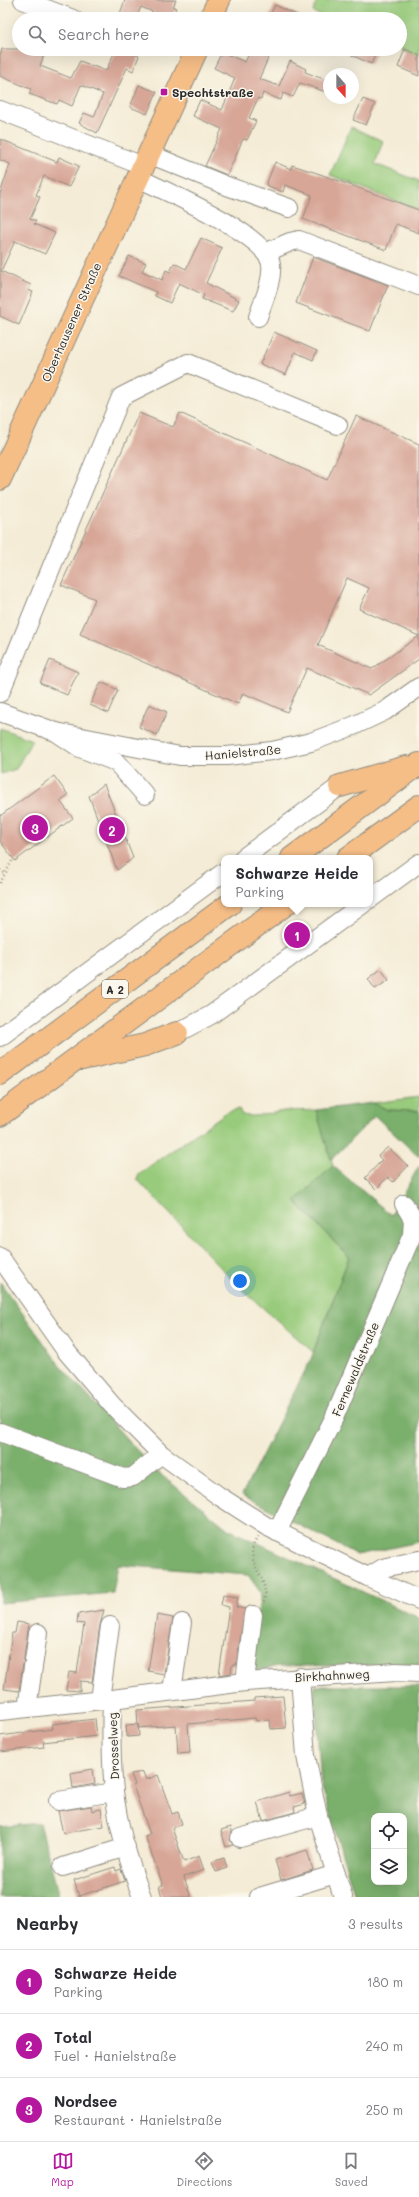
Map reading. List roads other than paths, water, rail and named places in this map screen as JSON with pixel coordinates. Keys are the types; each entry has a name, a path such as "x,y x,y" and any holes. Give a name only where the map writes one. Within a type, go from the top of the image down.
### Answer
{"main road":[{"path":"213,12 219,0"},
{"name":"Oberhausener Straße","path":"0,479 194,56"},
{"path":"340,786 419,763"},
{"path":"296,855 419,763"},
{"path":"352,855 419,806"},
{"name":"A 2","path":"0,1074 226,907"},
{"path":"0,1116 282,907"},
{"path":"73,1061 145,1045 177,1033"}],"street":[{"path":"23,0 55,12"},
{"path":"0,110 143,166 227,186 289,208"},
{"path":"143,166 256,244 266,253 271,264 271,274 258,317"},
{"path":"266,253 290,242 300,240 419,286"},
{"path":"0,693 121,397 188,363 338,425"},
{"name":"Hanielstraße","path":"0,712 56,732 180,756 227,756 272,751 311,742 385,711 419,687"},
{"name":"Hanielstraße","path":"56,732 80,748 116,762 145,795"},
{"path":"247,855 340,786"},
{"path":"373,897 419,863"},
{"path":"0,1037 221,874"},
{"path":"177,1033 211,1015 359,907"},
{"name":"Fernewaldstraße","path":"271,1529 334,1418 412,1235 413,1219 404,1204"},
{"path":"0,1257 66,1351 112,1405 161,1454 219,1496 271,1529 368,1578 419,1600"},
{"path":"0,1432 123,1478 133,1477 161,1454"},
{"path":"368,1578 383,1568 419,1560"},
{"path":"245,1682 258,1610"},
{"path":"172,1691 182,1623"},
{"path":"106,1700 110,1626"},
{"path":"27,1708 38,1633"},
{"name":"Birkhahnweg","path":"0,1710 106,1700 245,1682 300,1677 396,1672 419,1673"},
{"path":"300,1677 306,1756 318,1816 343,1897"},
{"name":"Drosselweg","path":"106,1700 114,1792 126,1847 142,1897"},
{"name":"Drosselweg","path":"58,1801 114,1792"},
{"path":"240,1838 318,1816"},
{"path":"63,1867 126,1847"},
{"path":"259,1897 336,1874"}],"place":[{"name":"Spechtstraße","path":"164,92"},
{"name":"Nordsee","path":"35,828"},
{"name":"Total","path":"112,830"},
{"name":"Schwarze Heide","path":"297,935"}]}
